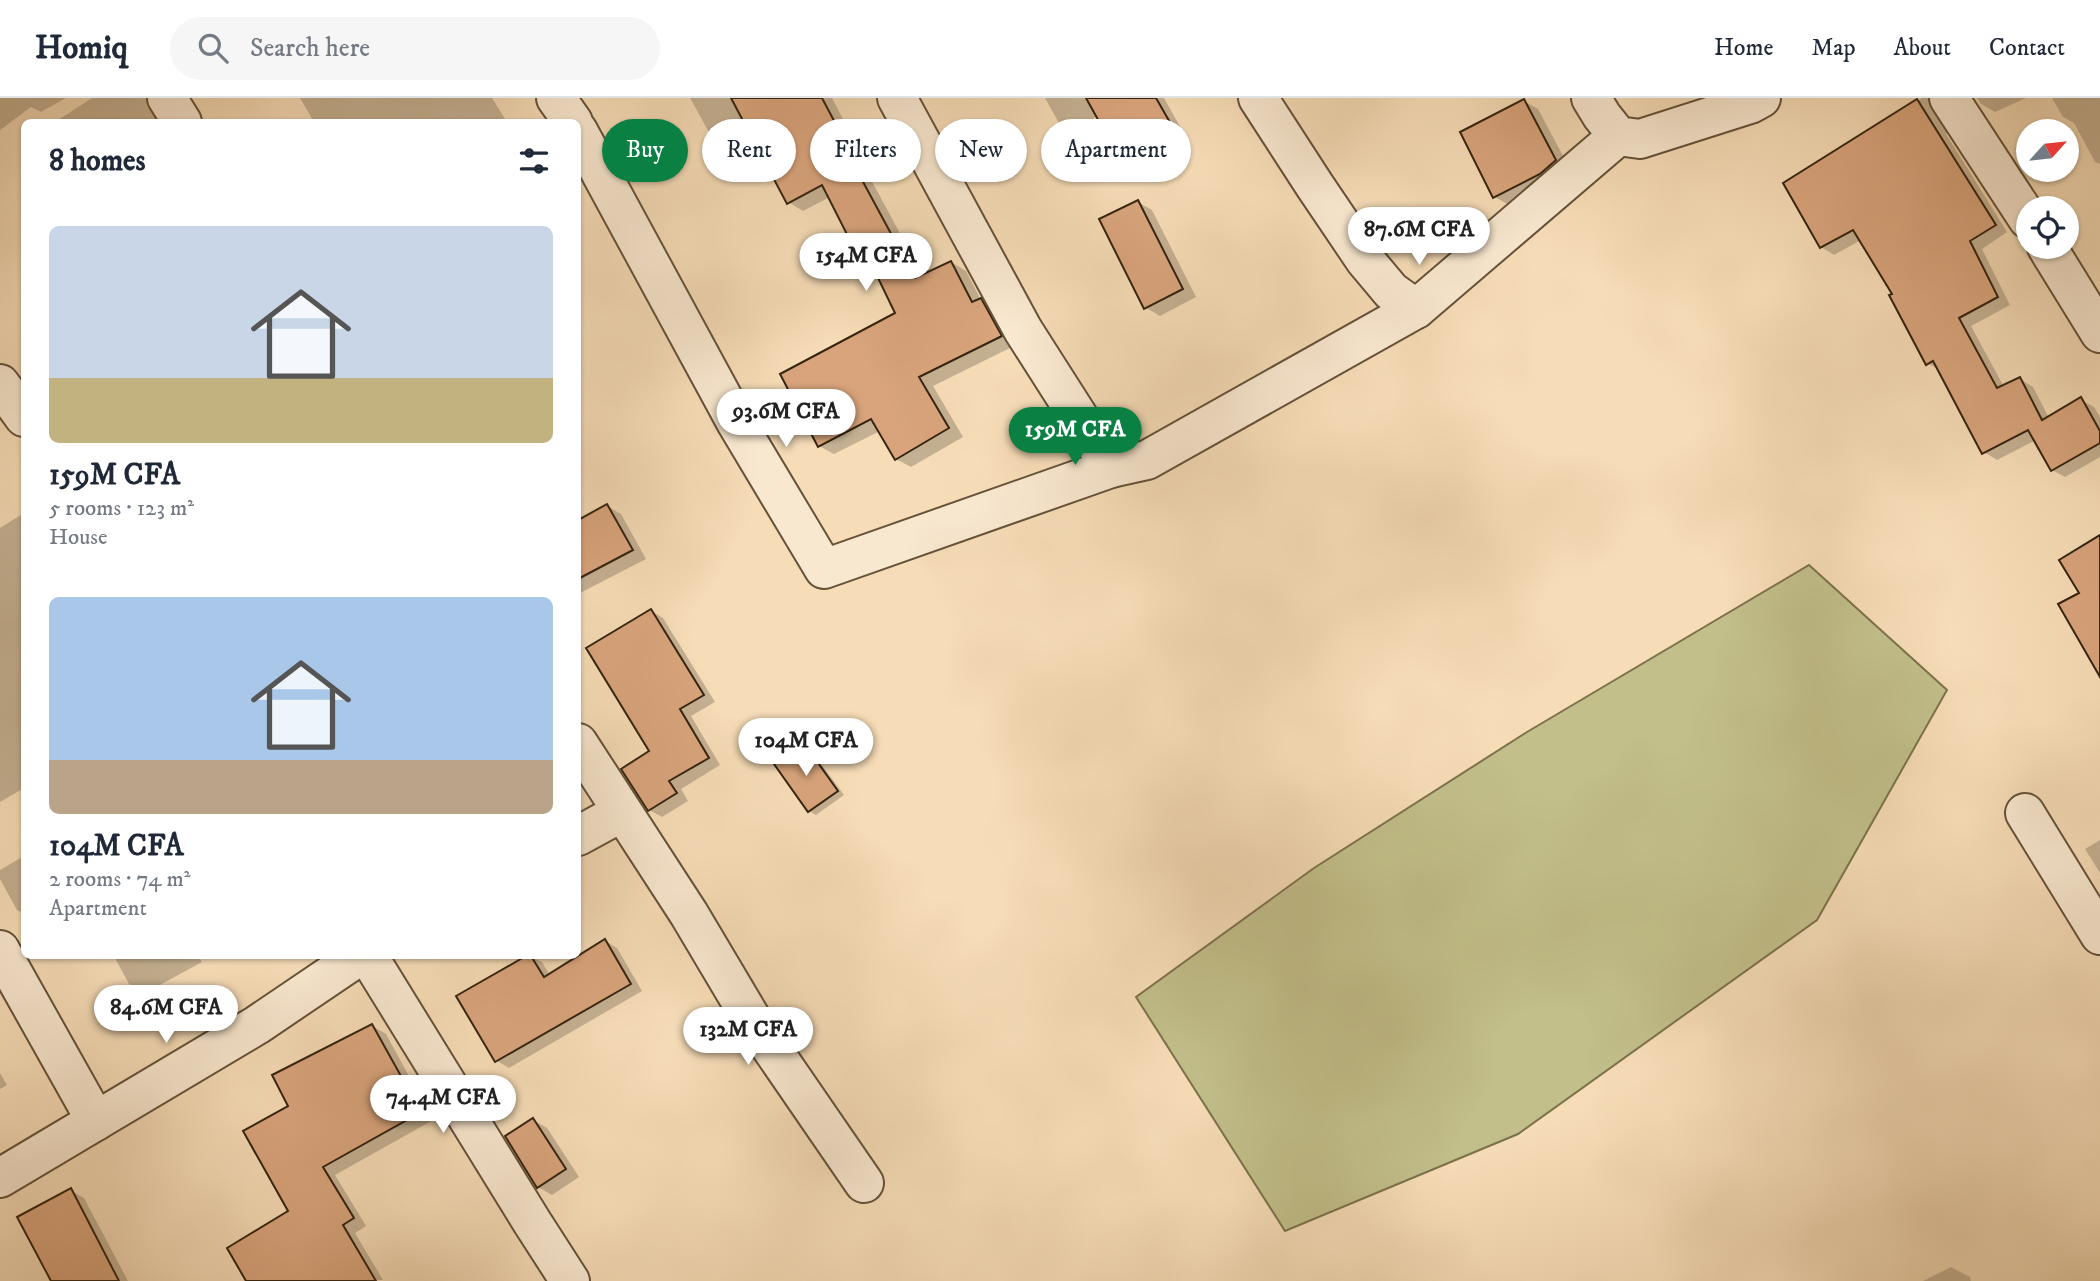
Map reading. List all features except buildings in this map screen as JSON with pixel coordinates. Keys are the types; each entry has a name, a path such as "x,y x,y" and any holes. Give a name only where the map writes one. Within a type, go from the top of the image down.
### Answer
{"street":[{"path":"167,98 180,119"},
{"path":"556,98 571,119"},
{"path":"897,98 1023,330 1111,468"},
{"path":"1258,98 1366,260 1391,291 1416,309"},
{"path":"1591,98 1618,136 1640,139 1761,98"},
{"path":"1949,98 2016,201"},
{"path":"581,137 736,422 824,569 1111,468 1147,460 1416,309 1618,136"},
{"path":"2054,259 2100,333"},
{"path":"0,384 21,413"},
{"path":"581,748 690,914 752,1020 864,1183"},
{"path":"581,834 622,812"},
{"path":"2025,813 2100,935"},
{"path":"0,950 96,1121"},
{"path":"0,1178 257,1025 355,959"},
{"path":"370,959 570,1281"}],"shaded area":[{"path":"1809,565 1947,690 1817,920 1518,1134 1285,1231 1136,997 1314,868 1527,732"}]}
